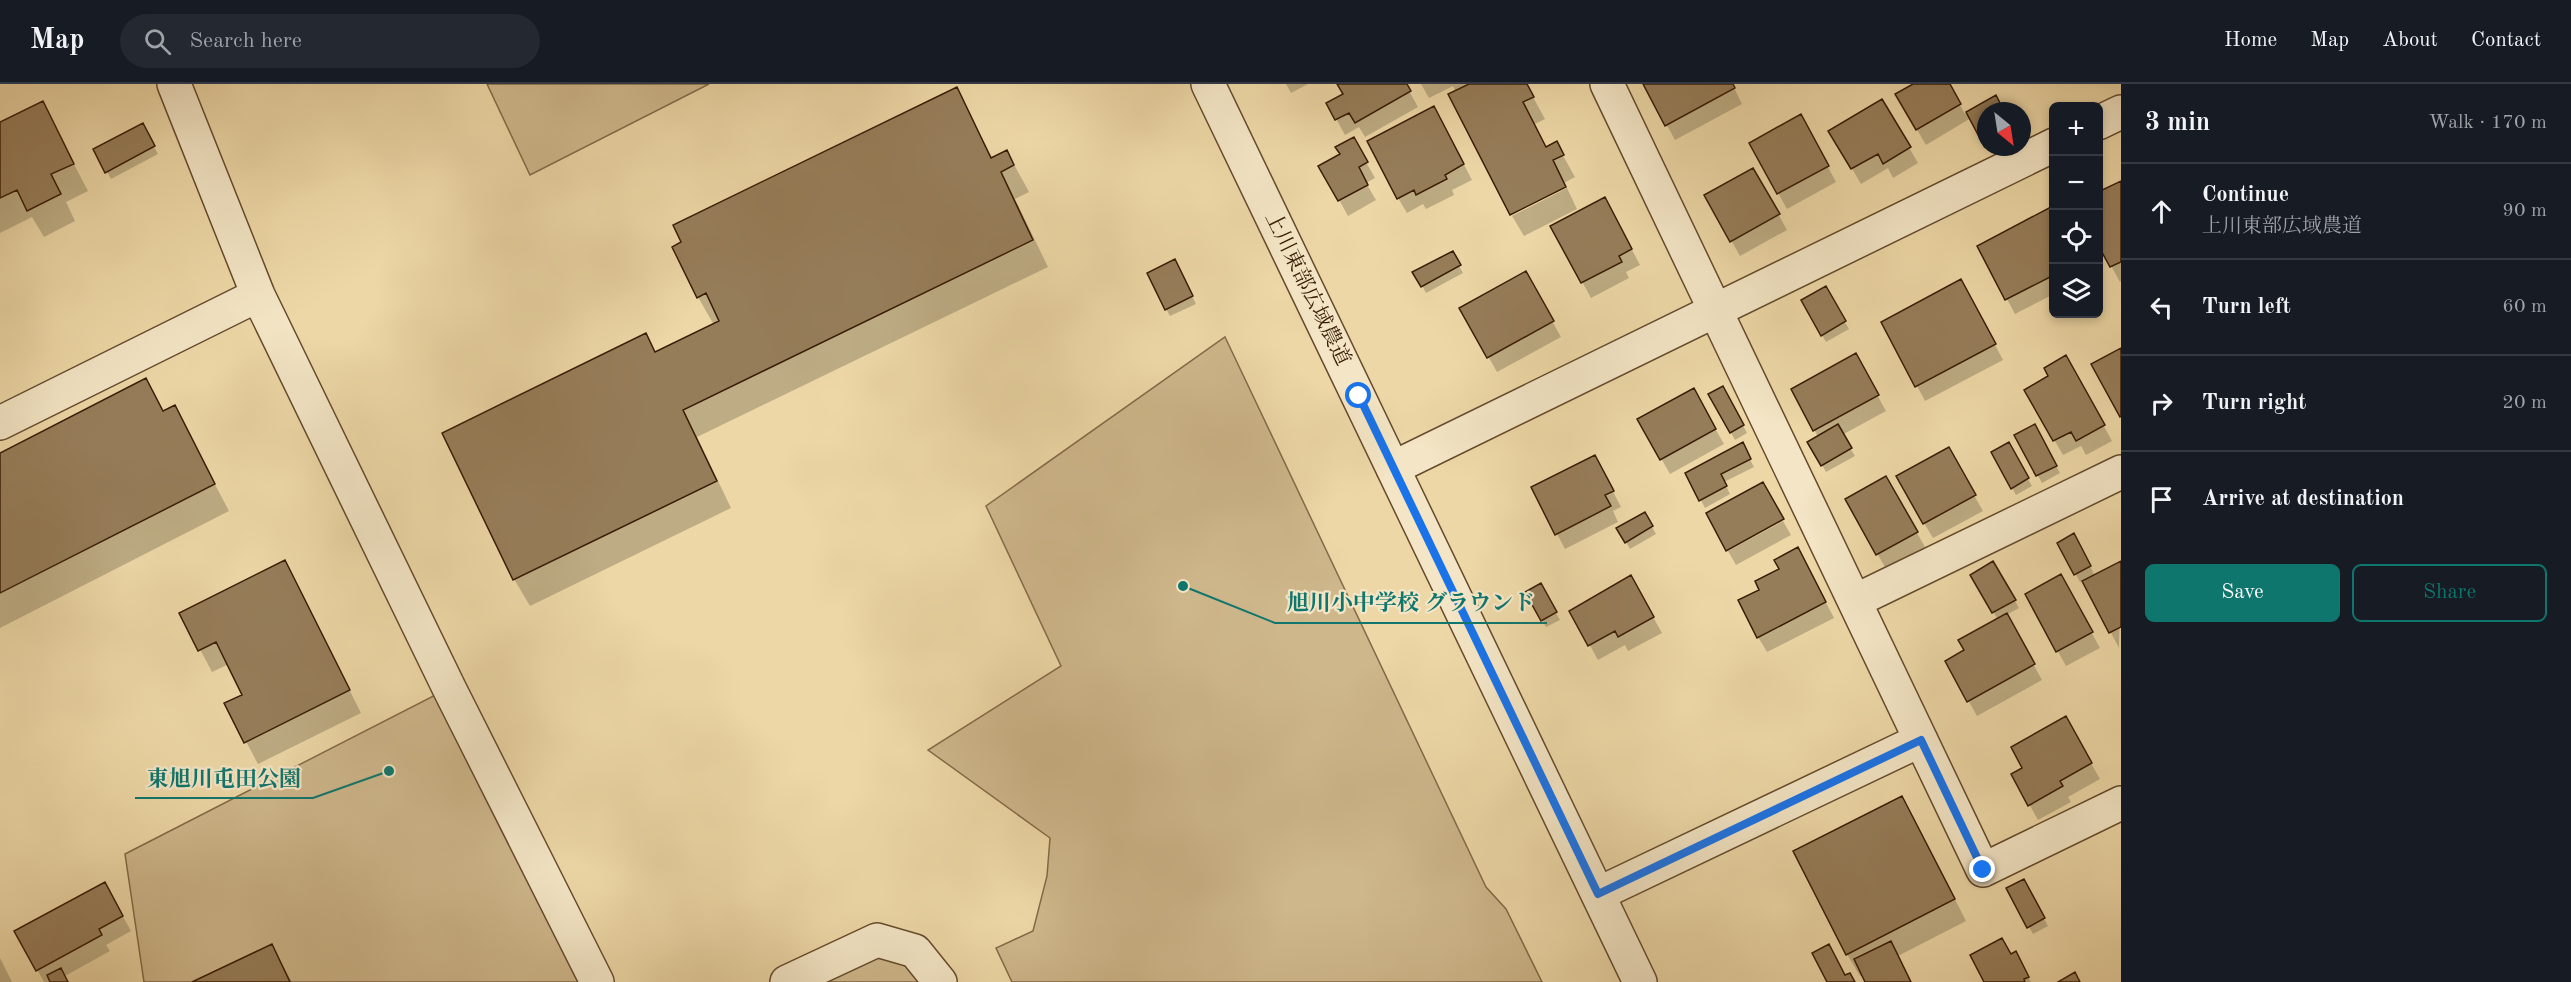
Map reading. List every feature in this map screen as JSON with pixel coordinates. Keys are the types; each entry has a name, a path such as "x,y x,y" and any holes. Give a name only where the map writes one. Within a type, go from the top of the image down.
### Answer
{"street":[{"path":"174,84 258,295 449,688 597,982"},
{"name":"上川東部広域農道","path":"1208,84 1640,982"},
{"path":"1607,84 1983,870 2121,803"},
{"path":"2103,121 2121,112"},
{"path":"1393,468 1714,309 2049,147"},
{"path":"0,423 258,295"},
{"path":"1855,601 2121,472"},
{"path":"1598,894 1921,740"},
{"path":"786,982 878,940 915,951 940,982"}],"shaded area":[{"path":"487,84 709,84 530,175"},
{"path":"1225,337 1486,887 1506,909 1542,982 1012,982 996,948 1033,931 1047,876 1050,838 928,750 1061,666 986,506"},
{"path":"449,688 597,982 144,982 125,854"},
{"path":"877,940 940,982 787,982"}],"building":[{"path":"1337,84 1407,84 1411,91 1355,123 1349,113 1335,120 1326,103 1343,94"},
{"path":"1469,84 1527,84 1534,97 1523,102 1546,147 1557,141 1564,155 1553,160 1566,187 1510,215 1448,94"},
{"path":"1643,84 1733,84 1735,88 1665,126"},
{"path":"1913,84 1950,84 1961,104 1916,130 1895,94"},
{"path":"957,87 991,158 1007,150 1014,165 1001,172 1033,240 683,410 717,481 513,580 442,433 646,333 655,352 719,321 706,293 697,298 672,247 681,242 673,225"},
{"path":"1996,95 2000,102 1984,102"},
{"path":"1882,99 1911,147 1883,164 1878,154 1851,169 1828,131"},
{"path":"43,101 74,164 51,174 61,194 27,211 17,190 0,198 0,122"},
{"path":"1434,106 1464,164 1445,175 1447,179 1416,195 1414,190 1397,199 1367,141"},
{"path":"1977,106 1977,133 1966,112"},
{"path":"1801,114 1829,166 1777,194 1749,143"},
{"path":"143,123 155,146 105,173 93,149"},
{"path":"1354,137 1368,162 1359,167 1368,185 1338,201 1318,166 1340,154 1335,147"},
{"path":"1753,168 1780,214 1730,242 1704,195"},
{"path":"2121,181 2121,262 2110,267 2103,254 2103,190"},
{"path":"1605,197 1632,249 1619,256 1622,262 1581,283 1550,226"},
{"path":"2049,208 2049,278 2005,300 1977,246"},
{"path":"1453,251 1461,265 1421,287 1412,272"},
{"path":"1175,259 1193,296 1165,310 1147,273"},
{"path":"1526,271 1554,321 1487,358 1459,308"},
{"path":"1961,279 1996,344 1915,387 1881,322"},
{"path":"1826,286 1846,321 1821,336 1801,300"},
{"path":"2121,348 2121,416 2120,417 2091,364"},
{"path":"1856,353 1879,395 1813,431 1791,389"},
{"path":"2066,355 2105,425 2076,441 2071,432 2053,441 2024,390 2048,376 2044,368"},
{"path":"146,378 163,411 175,405 215,484 0,593 0,453"},
{"path":"1723,386 1744,425 1730,433 1708,394"},
{"path":"1694,388 1716,429 1660,460 1637,419"},
{"path":"1838,424 1852,448 1821,466 1807,442"},
{"path":"2035,424 2057,466 2036,476 2014,435"},
{"path":"1743,442 1751,459 1721,474 1727,486 1699,501 1685,473"},
{"path":"2009,442 2029,478 2011,489 1991,452"},
{"path":"1949,447 1976,495 1923,524 1896,476"},
{"path":"1595,455 1614,491 1605,495 1611,506 1555,535 1531,487"},
{"path":"1886,476 1918,532 1876,555 1845,499"},
{"path":"1763,482 1784,519 1726,551 1706,513"},
{"path":"1645,512 1653,526 1625,543 1616,528"},
{"path":"2074,533 2091,566 2074,575 2057,543"},
{"path":"1798,547 1826,602 1757,638 1738,600 1759,590 1755,581 1779,569 1774,560"},
{"path":"285,560 350,690 244,743 224,703 242,695 216,642 198,651 179,613"},
{"path":"1993,561 2016,600 1992,613 1970,575"},
{"path":"2121,561 2121,627 2109,633 2082,581"},
{"path":"2061,574 2093,632 2056,652 2025,594"},
{"path":"1631,575 1654,617 1618,637 1615,631 1588,646 1569,611"},
{"path":"1541,583 1557,612 1541,621 1525,592"},
{"path":"2007,613 2035,664 1967,702 1945,661 1964,650 1958,640"},
{"path":"2066,716 2092,763 2060,781 2063,786 2028,806 2011,774 2022,768 2011,747"},
{"path":"1902,796 1955,899 1846,955 1793,851"},
{"path":"2024,879 2045,918 2027,928 2006,888"},
{"path":"105,882 123,916 99,929 102,935 36,971 14,931"},
{"path":"2002,938 2011,954 2016,951 2029,977 2024,979 2025,982 1984,982 1970,955"},
{"path":"1891,941 1911,982 1865,982 1854,959"},
{"path":"272,944 290,982 192,982"},
{"path":"1829,944 1845,975 1850,973 1855,982 1827,982 1812,953"},
{"path":"61,968 68,982 50,982 47,975"},
{"path":"2075,972 2080,982 2058,982"}],"place":[{"name":"旭川小中学校 グラウンド","path":"1183,586"},
{"name":"東旭川屯田公園","path":"389,771"}],"route":[{"path":"1359,396 1598,894 1921,740 1983,870"}]}
